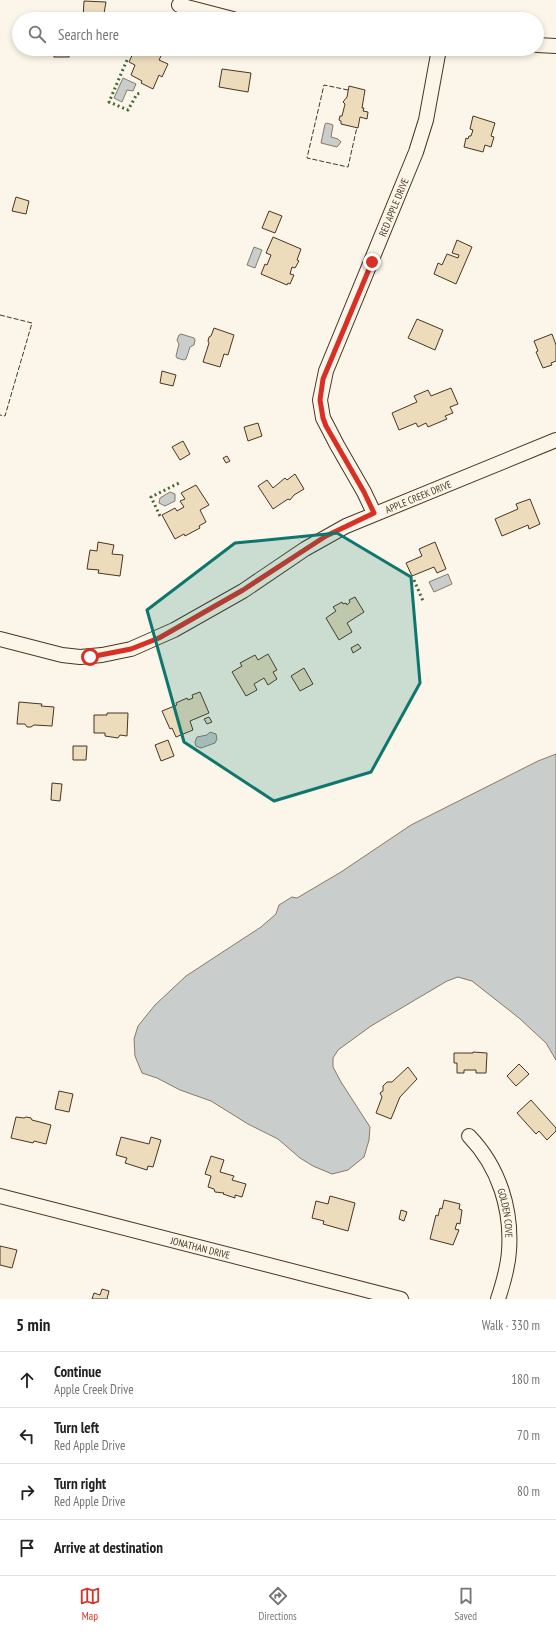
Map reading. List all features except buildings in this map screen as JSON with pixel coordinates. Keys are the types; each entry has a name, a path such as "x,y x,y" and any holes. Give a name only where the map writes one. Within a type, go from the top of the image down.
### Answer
{"street":[{"path":"178,5 206,12"},
{"path":"544,45 556,46"},
{"name":"RED APPLE DRIVE","path":"374,513 364,492 326,426 321,409 321,390 326,371 416,152 426,120 439,56"},
{"name":"APPLE CREEK DRIVE","path":"0,639 62,655 80,657 102,655 131,649 174,630 243,590 326,536 374,513 556,440"},
{"name":"GOLDEN COVE","path":"469,1136 480,1148 495,1172 507,1205 509,1251 498,1299"},
{"name":"JONATHAN DRIVE","path":"0,1196 401,1299"}],"highlighted area":[{"path":"337,533 411,577 420,683 371,772 274,801 184,742 147,610 235,543"}],"shaded area":[{"path":"123,78 136,84 133,91 127,90 122,102 114,98"},
{"path":"327,123 333,125 331,137 338,139 341,142 337,147 321,143 325,124"},
{"path":"254,247 262,250 255,268 247,265"},
{"path":"181,334 194,338 195,340 194,345 190,347 186,359 184,360 177,358 176,356 179,344 177,340"},
{"path":"170,492 175,494 175,501 165,506 159,503 160,498"},
{"path":"448,574 452,584 434,592 429,582"},
{"path":"210,732 216,734 217,739 215,743 201,748 196,746 195,742 197,737 207,735"},
{"path":"556,754 556,1060 546,1043 519,1018 472,981 458,977 447,981 371,1026 338,1050 333,1058 333,1067 341,1082 370,1127 369,1140 364,1157 348,1170 332,1174 313,1166 300,1158 278,1139 248,1124 211,1101 180,1090 157,1078 142,1073 135,1056 134,1039 138,1026 155,1005 186,976 261,927 276,914 279,905 292,897 297,898 341,872 411,825 538,761"}],"hedge":[{"path":"127,60 109,102 128,110 137,94 141,93"},
{"path":"160,516 151,497 179,483"},
{"path":"414,580 423,601"}],"fence":[{"path":"348,90 324,85 307,158 348,167 357,127"},
{"path":"0,315 32,323 5,416 0,415"}],"route":[{"path":"90,657 131,649 159,638 243,590 326,536 374,513 364,492 326,426 320,400 323,379 326,371 372,262"}]}
